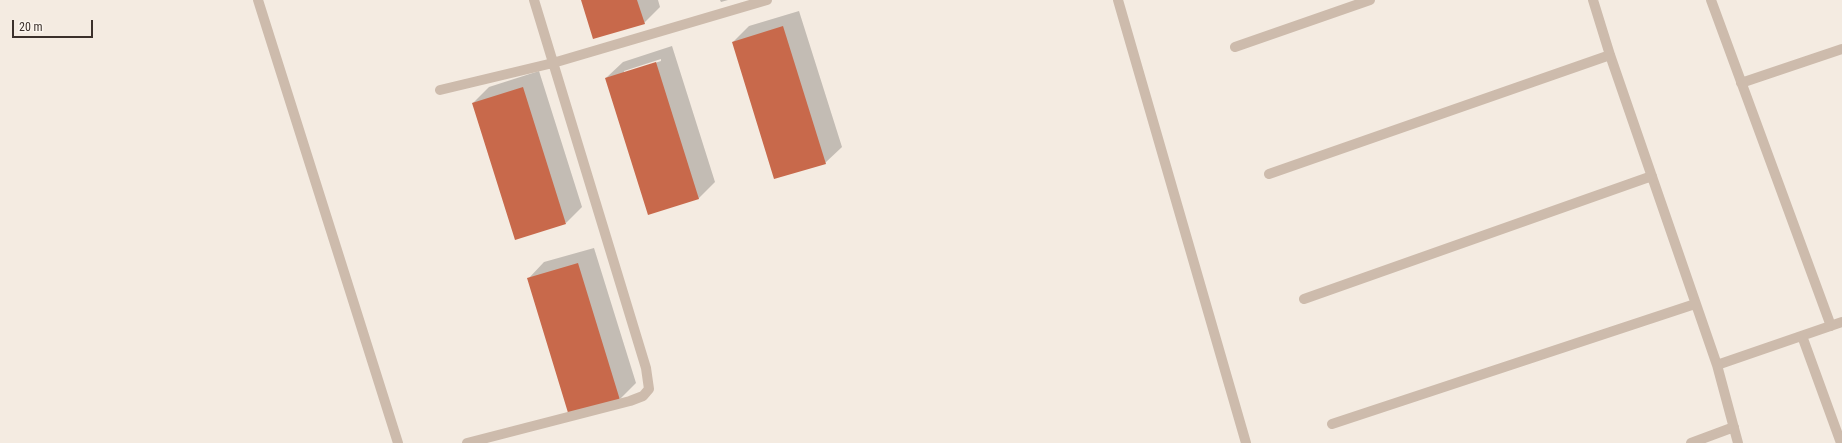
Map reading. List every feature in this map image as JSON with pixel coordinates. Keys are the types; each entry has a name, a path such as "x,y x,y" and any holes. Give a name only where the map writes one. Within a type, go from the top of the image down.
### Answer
{"street":[{"path":"258,0 398,443"},
{"path":"467,443 630,401 643,396 649,389 646,368 534,0"},
{"path":"440,90 554,63 767,0"},
{"path":"1118,0 1246,443"},
{"path":"1235,47 1370,0"},
{"path":"1593,0 1610,55 1717,365 1738,443"},
{"path":"1710,0 1831,326"},
{"path":"1741,83 1842,49"},
{"path":"1269,174 1610,55"},
{"path":"1304,298 1652,176"},
{"path":"1332,424 1696,304"},
{"path":"1717,365 1842,322"},
{"path":"1802,336 1841,443"},
{"path":"1691,443 1734,427"}],"building":[{"path":"581,0 637,0 645,24 593,39"},
{"path":"783,26 826,164 774,179 732,42"},
{"path":"656,62 699,199 648,215 605,78"},
{"path":"523,87 566,224 515,240 472,103"},
{"path":"578,263 620,400 569,416 527,278"}]}
